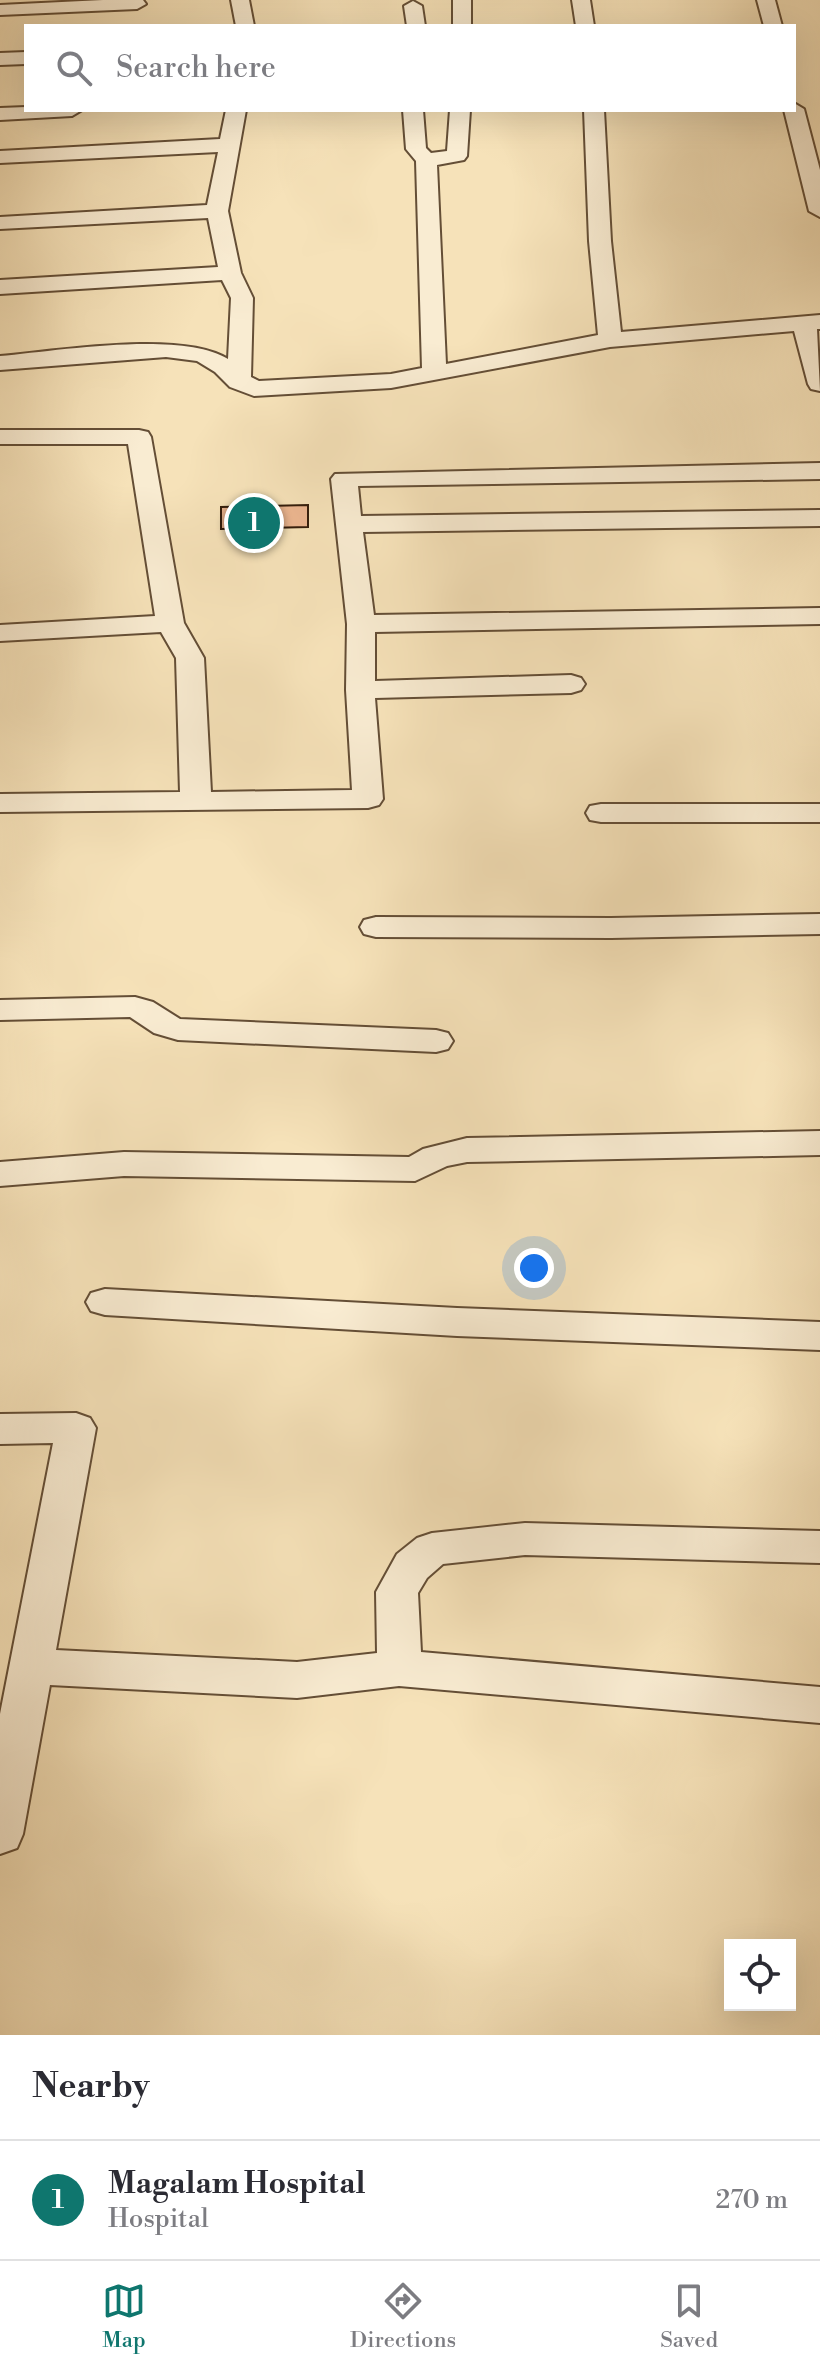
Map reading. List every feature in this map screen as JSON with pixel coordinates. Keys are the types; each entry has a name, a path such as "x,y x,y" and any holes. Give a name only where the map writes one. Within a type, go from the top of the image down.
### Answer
{"street":[{"path":"240,0 245,24"},
{"path":"462,0 462,24"},
{"path":"581,0 585,24"},
{"path":"766,0 772,24"},
{"path":"0,10 136,2 142,24"},
{"path":"413,6 416,24"},
{"path":"0,59 24,58"},
{"path":"0,114 36,112"},
{"path":"236,112 217,211 230,273 242,298 239,382"},
{"path":"413,112 416,149 426,160 434,374"},
{"path":"426,160 457,156 460,112"},
{"path":"594,112 600,241 610,340"},
{"path":"795,112 820,211"},
{"path":"0,157 229,145"},
{"path":"0,223 217,211"},
{"path":"0,287 230,273"},
{"path":"0,363 166,350 208,357 239,382 254,389 391,381 610,340 812,323 820,384"},
{"path":"0,437 139,437 170,623 190,658 196,799"},
{"path":"0,803 368,799 360,690 361,624 344,479 820,471"},
{"path":"349,524 820,518"},
{"path":"361,624 820,616"},
{"path":"0,633 170,623"},
{"path":"360,690 571,684"},
{"path":"601,813 820,813"},
{"path":"376,927 820,924"},
{"path":"0,1010 135,1007 145,1010 165,1027 178,1029 436,1041"},
{"path":"0,1174 124,1164 415,1169 436,1157 467,1150 820,1143"},
{"path":"105,1302 457,1322 820,1336"},
{"path":"0,1429 76,1428 0,1834"},
{"path":"399,1668 397,1592 412,1566 432,1549 525,1539 820,1547"},
{"path":"31,1666 297,1680 399,1668 820,1705"}],"building":[{"path":"308,505 308,527 221,529 221,507"}],"place":[{"name":"Magalam Hospital","path":"254,523"}]}
